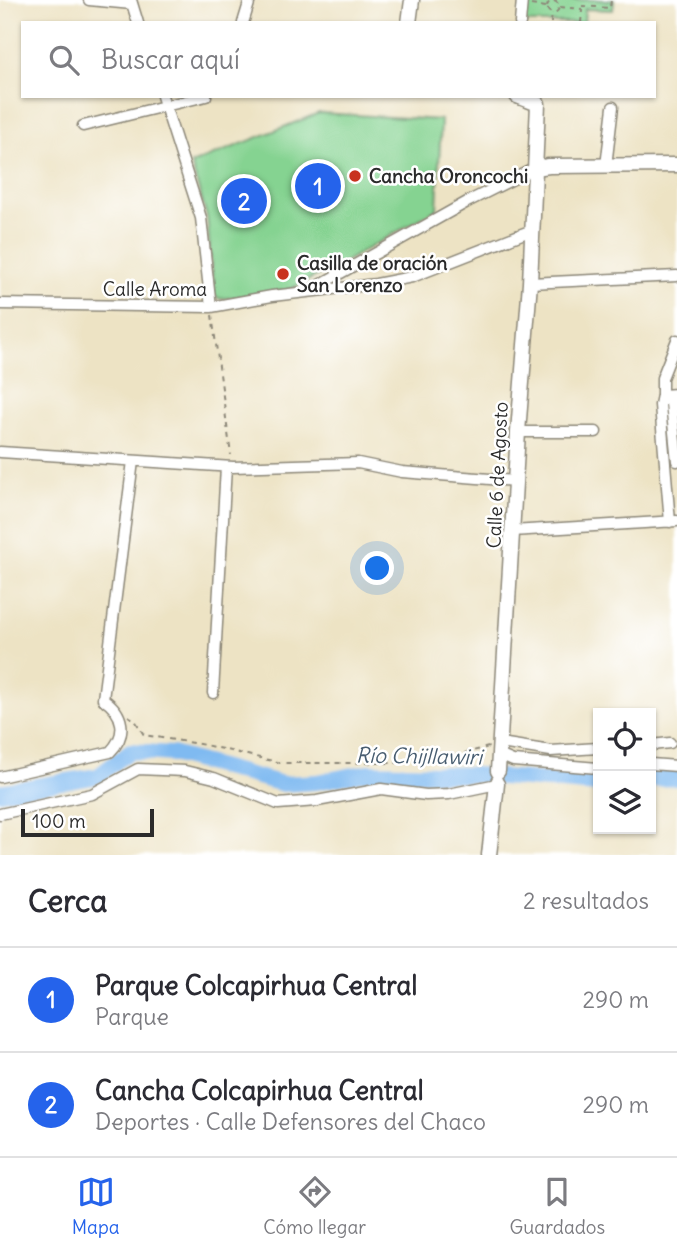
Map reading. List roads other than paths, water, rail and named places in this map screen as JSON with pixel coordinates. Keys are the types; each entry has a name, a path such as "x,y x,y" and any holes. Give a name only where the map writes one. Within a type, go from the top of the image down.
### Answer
{"main road":[{"path":"409,21 412,0"},
{"name":"Calle 6 de Agosto","path":"489,855 497,778 517,432 530,283 539,100"},
{"path":"535,168 677,165"}],"street":[{"path":"89,0 132,2 137,21"},
{"path":"244,21 250,0"},
{"path":"521,21 526,3"},
{"path":"83,126 164,102 192,98"},
{"path":"164,102 201,218 211,307"},
{"path":"606,166 613,107"},
{"path":"309,291 469,201 535,168"},
{"name":"Calle Aroma","path":"0,304 211,307 412,277 532,230"},
{"path":"530,283 677,275"},
{"path":"512,531 674,521 660,405 663,395 662,378 677,340"},
{"path":"663,395 677,394"},
{"path":"663,395 671,403 677,461"},
{"path":"517,432 596,432"},
{"path":"0,452 230,467 358,463 402,472 515,481"},
{"path":"0,777 110,752 119,744 122,729 120,716 113,706 103,699 133,461"},
{"path":"213,693 230,467"},
{"path":"656,744 670,743"},
{"path":"499,749 551,751 593,748"},
{"path":"499,749 513,761 593,768"},
{"path":"656,764 677,766"},
{"path":"0,814 92,794 138,769 185,771 214,778 278,804 329,799 381,789 426,795 449,794 497,778"}],"waterway":[{"name":"Río Chijllawiri","path":"0,792 98,776 130,751 172,754 283,784 317,782 369,772 476,775 593,785"},
{"name":"Río Chijllawiri","path":"656,779 677,778"}],"place":[{"name":"Cancha Oroncochi","path":"355,176"},
{"name":"Parque Colcapirhua Central","path":"318,186"},
{"name":"Cancha Colcapirhua Central","path":"244,201"},
{"name":"Casilla de oración San Lorenzo","path":"283,274"}]}
